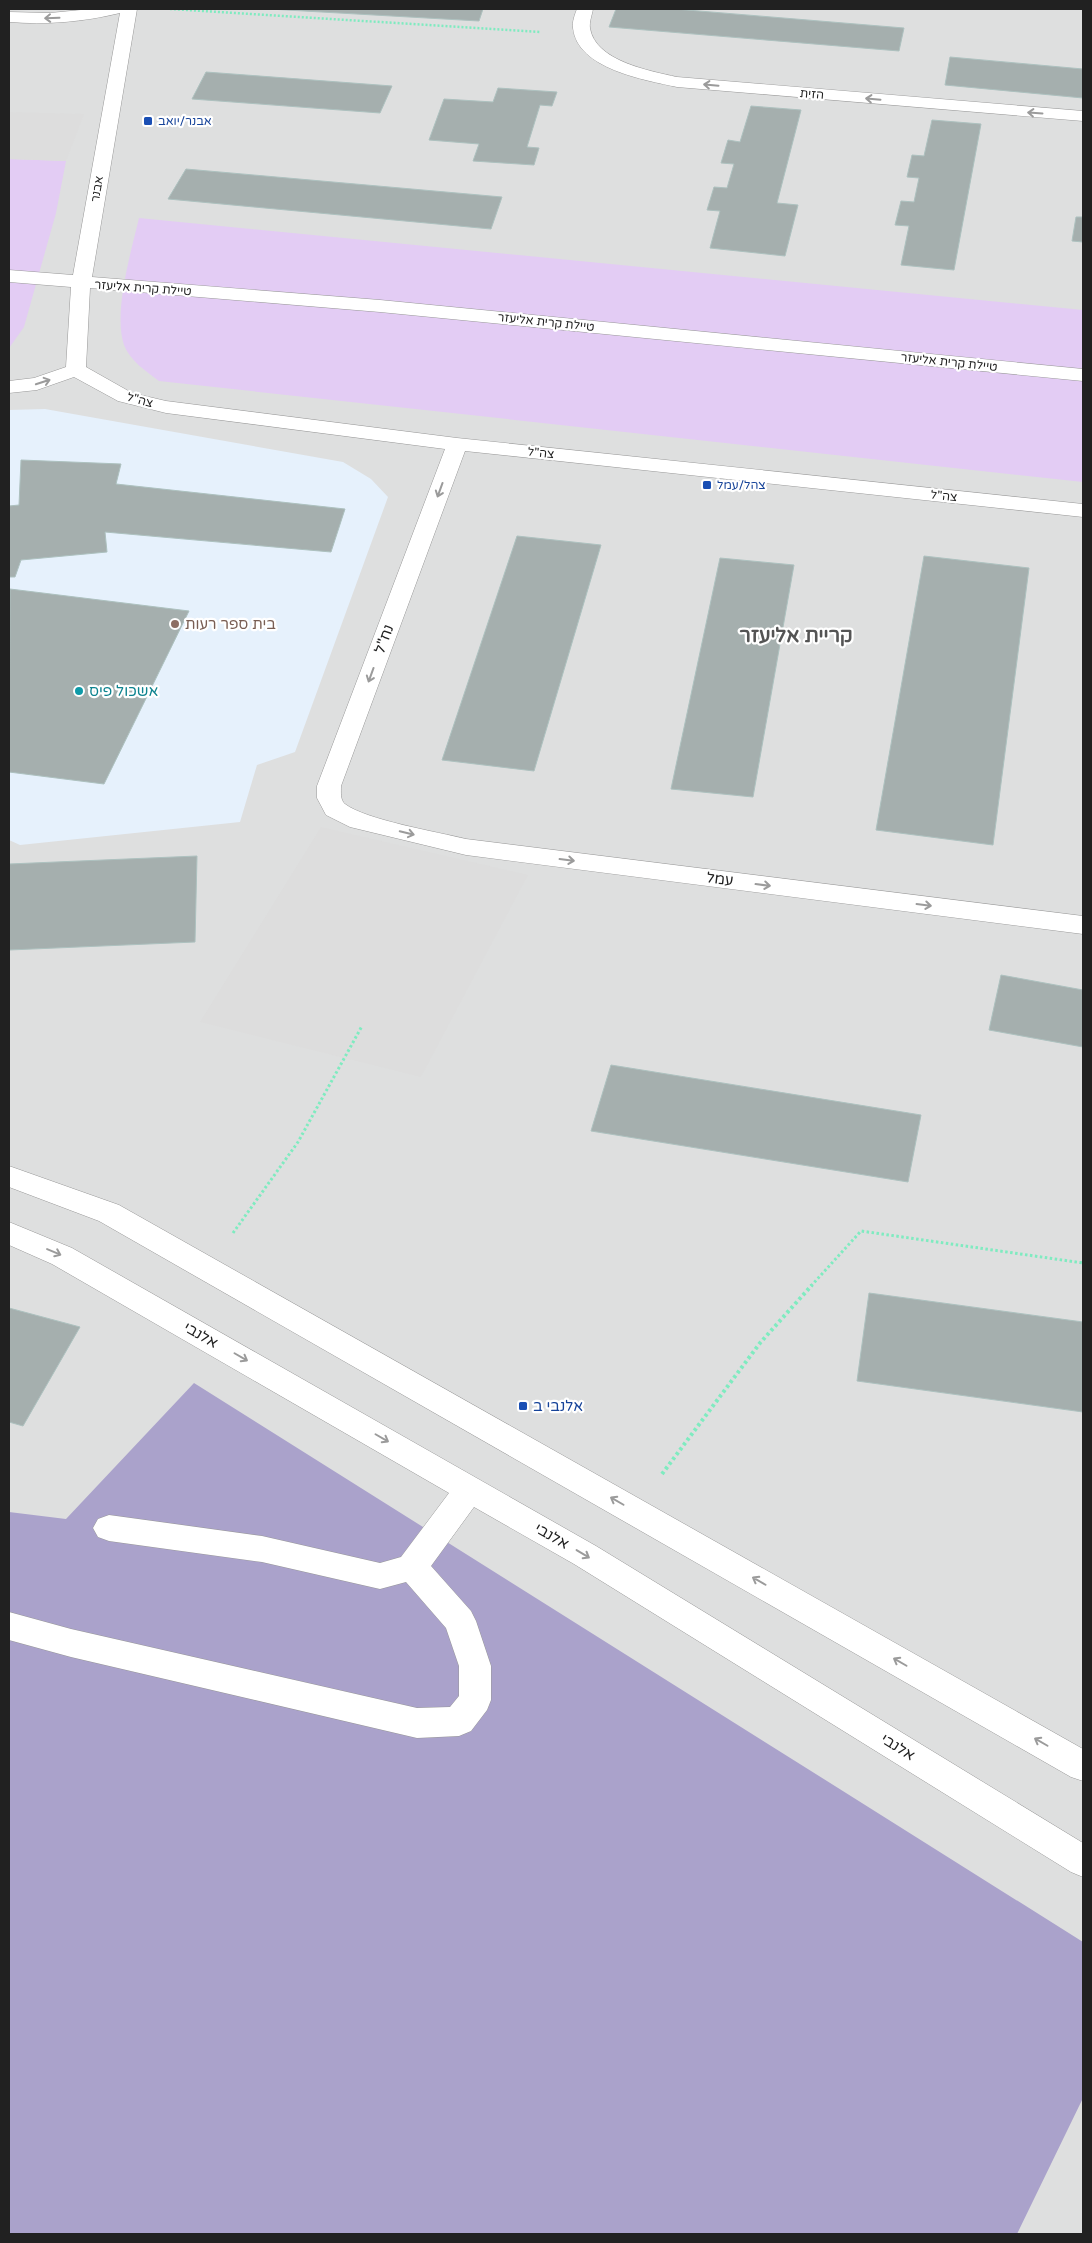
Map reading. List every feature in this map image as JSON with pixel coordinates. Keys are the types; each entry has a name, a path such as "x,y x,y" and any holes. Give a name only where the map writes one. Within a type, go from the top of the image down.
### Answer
{"street":[{"path":"9,17 29,19 79,17 117,9"},
{"name":"אבנר","path":"76,370 81,284 129,9"},
{"path":"582,34 581,19 585,9"},
{"name":"הזית","path":"582,34 594,52 611,64 677,82 1083,116"},
{"name":"טיילת קרית אליעזר","path":"9,276 81,284 380,306 1083,375"},
{"path":"9,387 37,384 76,370"},
{"name":"צה\"ל","path":"76,370 125,397 166,407 457,444 1083,510"},
{"name":"נח\"ל","path":"360,821 335,809 329,798 329,786 457,444"},
{"name":"עמל","path":"360,821 466,847 1083,925"},
{"path":"9,1176 108,1213 1083,1766"},
{"name":"אלנבי","path":"9,1233 62,1256 585,1555 1083,1861"},
{"path":"109,1528 262,1550 380,1576 412,1567 439,1528 470,1489"},
{"path":"9,1626 71,1643 417,1723 460,1722 475,1700 475,1666 460,1622 412,1567"}],"path":[{"path":"170,9 582,34"},
{"path":"208,1268 298,1142 362,1026"},
{"path":"634,1510 760,1343 861,1231 1083,1263"}],"shaded area":[{"path":"9,9 1083,9 1083,2234 9,2234"},
{"path":"9,112 84,114 66,161 9,159"},
{"path":"9,159 66,161 56,213 24,327 9,348"},
{"path":"139,218 1083,310 1083,482 159,381 139,366 130,356 124,345 121,332 124,282"},
{"name":"בית ספר רעות","path":"45,409 343,462 371,479 388,497 295,752 257,765 240,822 20,845 9,840 9,410"},
{"path":"321,827 528,875 421,1077 200,1022"},
{"path":"194,1383 1083,1942 1083,2098 1017,2234 9,2234 9,1512 66,1519"}],"building":[{"path":"269,9 483,9 479,21"},
{"path":"616,9 675,9 904,28 899,51 609,27"},
{"path":"950,57 1083,69 1083,98 945,85"},
{"path":"206,72 392,86 380,113 192,99"},
{"path":"498,88 557,92 552,106 540,105 527,147 539,148 534,165 473,161 479,144 429,140 444,99 493,102"},
{"path":"751,106 801,110 777,203 798,205 785,256 710,248 720,211 707,210 714,187 727,188 734,164 721,163 728,140 740,142"},
{"path":"932,120 981,124 954,270 901,265 909,226 895,225 901,201 914,202 919,178 907,177 912,155 924,156"},
{"path":"186,169 502,197 491,229 168,199"},
{"path":"1076,217 1083,217 1083,242 1072,241"},
{"path":"21,460 121,464 116,484 345,509 331,552 105,532 107,552 21,560 15,577 9,577 9,506 19,505"},
{"path":"517,536 601,545 534,771 442,760"},
{"path":"924,556 1029,568 993,845 876,830"},
{"path":"720,558 794,565 753,797 671,789"},
{"name":"אשכול פיס","path":"10,589 189,611 104,784 9,772"},
{"path":"197,856 195,942 9,950 9,864"},
{"path":"1001,975 1083,990 1083,1047 989,1030"},
{"path":"611,1065 921,1115 908,1182 591,1131"},
{"path":"869,1293 1083,1322 1083,1412 857,1381"},
{"path":"9,1308 80,1327 23,1426 9,1422"}],"place":[{"name":"אבנר/יואב","path":"148,121"},
{"name":"צהל/עמל","path":"707,485"},
{"name":"בית ספר רעות","path":"175,624"},
{"name":"אשכול פיס","path":"79,691"},
{"name":"אלנבי ב","path":"523,1406"}],"district":[{"name":"קריית אליעזר","path":"796,636"}]}
